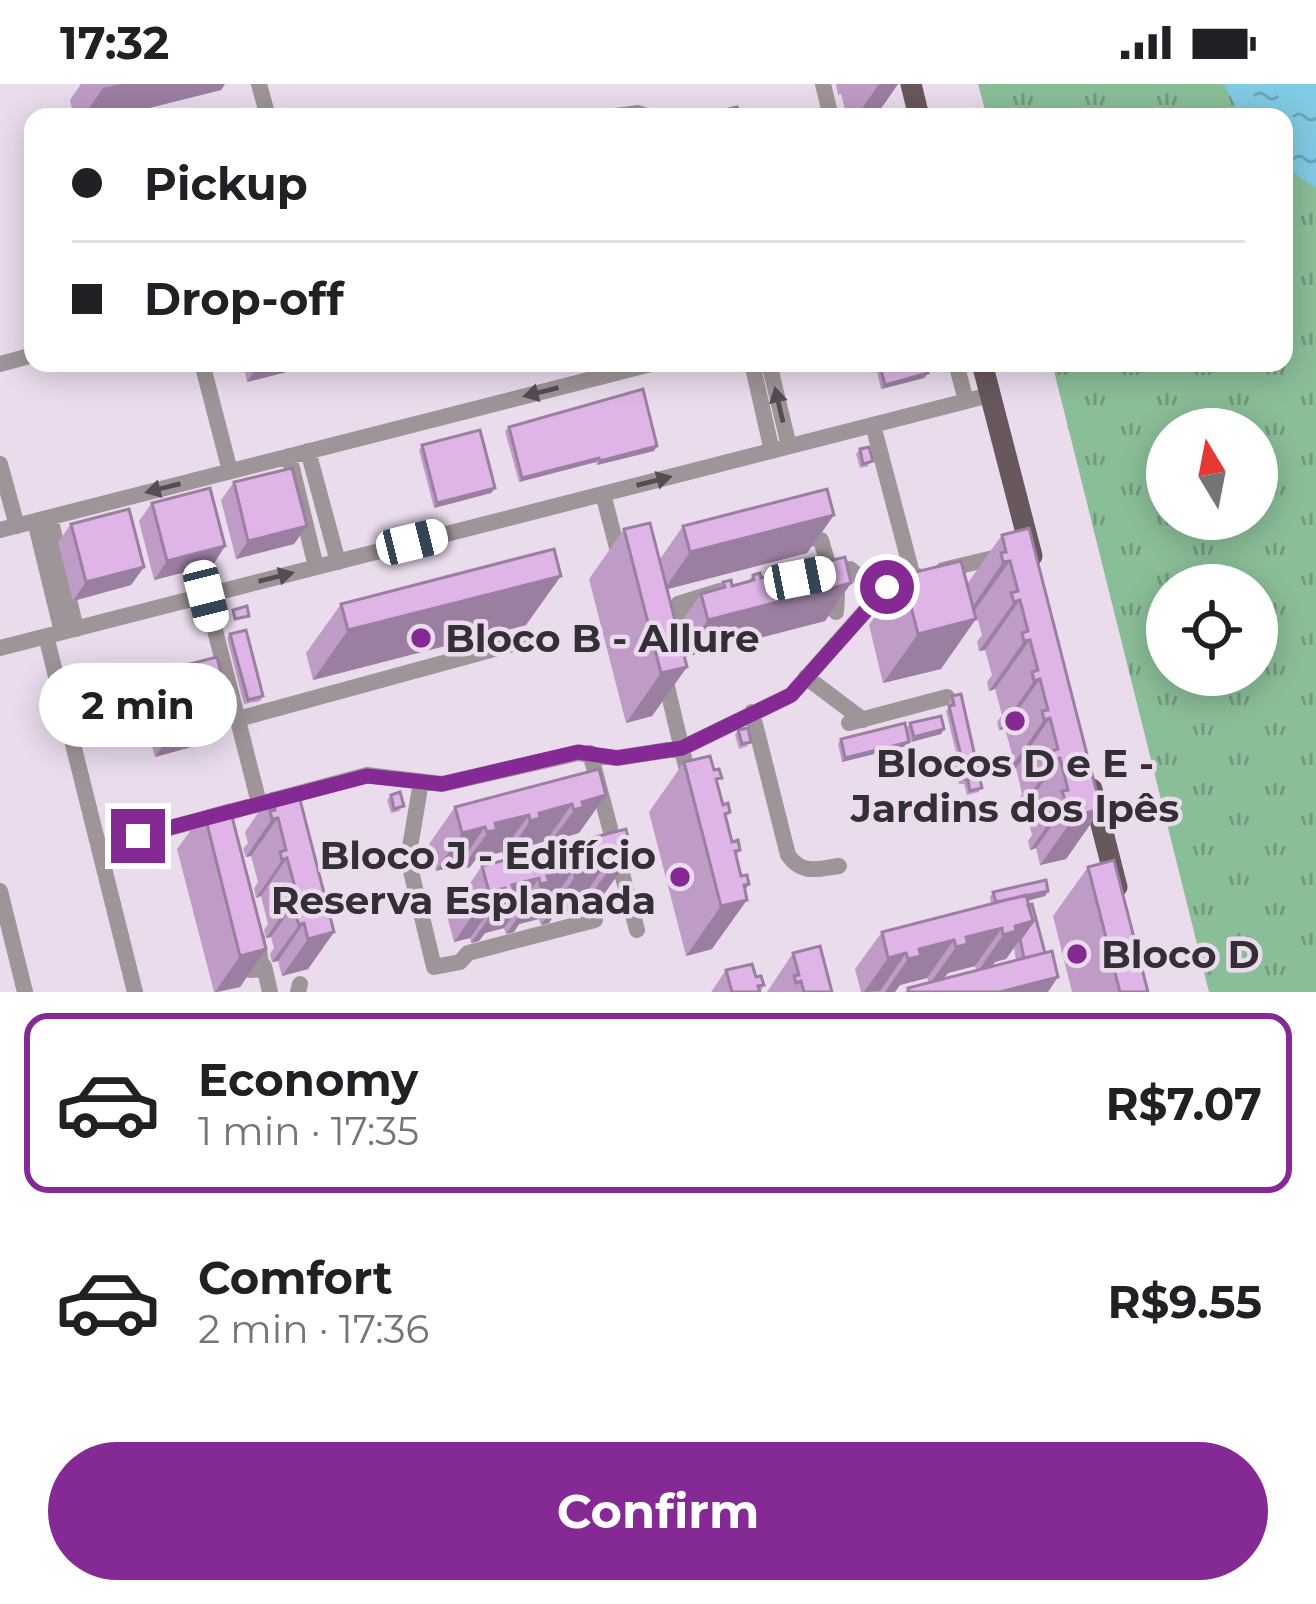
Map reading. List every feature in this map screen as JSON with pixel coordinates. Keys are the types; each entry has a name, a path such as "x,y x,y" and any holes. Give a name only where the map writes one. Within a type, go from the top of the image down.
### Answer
{"main road":[{"path":"985,372 1036,572"},
{"path":"1089,777 1123,909"}],"street":[{"path":"204,372 230,471"},
{"path":"26,523 620,372"},
{"path":"755,372 781,448"},
{"path":"771,372 781,448"},
{"path":"958,372 966,401"},
{"path":"0,648 991,395"},
{"path":"874,424 913,577"},
{"path":"308,451 338,562"},
{"path":"290,456 316,567"},
{"path":"0,464 26,523 61,632 99,847 135,992"},
{"path":"602,494 628,569"},
{"path":"807,537 821,540 822,573 837,595 836,612"},
{"path":"99,847 219,822 260,803 367,776 464,781 590,753 629,757 682,748 784,700 880,594 898,581 1030,549"},
{"path":"822,573 850,569 880,594"},
{"path":"728,602 682,613 678,604 748,584"},
{"path":"206,596 260,803"},
{"path":"238,719 520,642"},
{"path":"661,662 695,803"},
{"path":"806,677 856,721 947,697"},
{"path":"752,712 788,855 808,871 839,866"},
{"path":"590,753 637,930"},
{"path":"421,782 408,859 434,967 458,963 468,953 595,920"},
{"path":"0,891 25,992"},
{"path":"244,919 257,968 270,992"},
{"path":"256,992 257,968"}],"green space":[{"path":"978,84 1316,84 1316,992 1209,992 1054,372 1293,372 1293,108 985,108"}],"water":[{"path":"1224,84 1316,84 1316,188 1293,172 1293,108 1236,108"}],"building":[{"path":"881,372 928,373 885,385"},
{"path":"643,389 657,446 522,478 509,427"},
{"path":"480,430 495,488 437,503 422,445"},
{"path":"869,447 873,461 863,464 860,449"},
{"path":"292,468 307,526 248,541 234,482"},
{"path":"210,488 225,546 167,561 152,503"},
{"path":"827,489 834,515 690,552 683,526"},
{"path":"129,509 144,567 86,582 71,524"},
{"path":"650,523 687,667 661,673 624,529"},
{"path":"1029,528 1101,809 1075,816 1071,799 1065,800 1062,791 1068,790 1060,758 1054,760 1052,751 1058,749 1050,718 1044,720 1042,711 1048,710 1040,679 1034,681 1032,672 1038,670 1030,640 1024,641 1022,633 1028,631 1020,600 1014,602 1011,593 1018,591 1010,561 1003,562 1001,553 1006,552 1002,535"},
{"path":"554,549 561,576 348,630 341,604"},
{"path":"820,557 821,563 845,557 851,583 708,620 701,594 725,587 723,582 731,580 732,586 754,580 753,575 760,573 761,578 784,572 783,567 790,565 792,570 813,565 812,559"},
{"path":"961,561 976,619 918,634 903,575"},
{"path":"247,606 249,616 235,619 233,610"},
{"path":"246,630 263,696 248,700 230,634"},
{"path":"217,657 232,715 173,730 158,672"},
{"path":"961,694 982,788 970,791 968,780 962,779 949,706 954,705 952,696"},
{"path":"941,716 944,729 914,737 910,723"},
{"path":"905,723 909,742 845,758 841,739"},
{"path":"748,728 751,742 742,744 738,730"},
{"path":"710,756 722,778 716,779 723,805 728,803 730,812 725,814 732,842 738,840 740,850 735,851 741,876 747,875 749,884 744,885 747,900 721,906 684,762"},
{"path":"599,769 606,795 582,802 584,807 574,810 572,804 539,813 540,818 530,821 529,815 495,823 497,830 487,832 485,827 462,833 455,807"},
{"path":"297,788 334,932 308,939 304,923 299,925 296,916 302,915 298,899 292,900 291,892 296,891 287,858 282,860 280,852 286,850 278,818 272,819 270,811 275,810 271,794"},
{"path":"400,792 404,806 394,809 391,795"},
{"path":"229,805 266,949 240,956 204,812"},
{"path":"626,829 632,855 617,859 618,864 610,867 608,861 582,867 584,873 575,876 574,869 547,876 549,882 540,884 539,878 512,885 514,891 489,892 482,866"},
{"path":"1114,860 1148,992 1120,992 1088,867"},
{"path":"1046,880 1048,891 996,902 993,892"},
{"path":"1026,895 1033,921 1015,926 1016,931 1003,935 1002,928 966,937 968,944 956,947 954,940 919,949 921,956 908,959 906,953 888,958 882,932"},
{"path":"1032,904 1045,953 1024,958 1020,939 1033,921 1028,905"},
{"path":"820,946 832,992 804,992 794,976 799,975 793,953"},
{"path":"1052,951 1058,977 1000,992 909,992 908,988"},
{"path":"752,964 764,985 758,986 760,992 732,992 726,970"}],"place":[{"name":"Bloco B - Allure","path":"421,638"},
{"name":"Blocos D e E - Jardins dos Ipês","path":"1015,721"},
{"name":"Bloco J - Edifício Reserva Esplanada","path":"680,877"},
{"name":"Bloco D","path":"1077,954"}],"route":[{"path":"138,836 347,779 389,776 442,784 578,752 617,758 682,748 791,695 887,587"}]}
